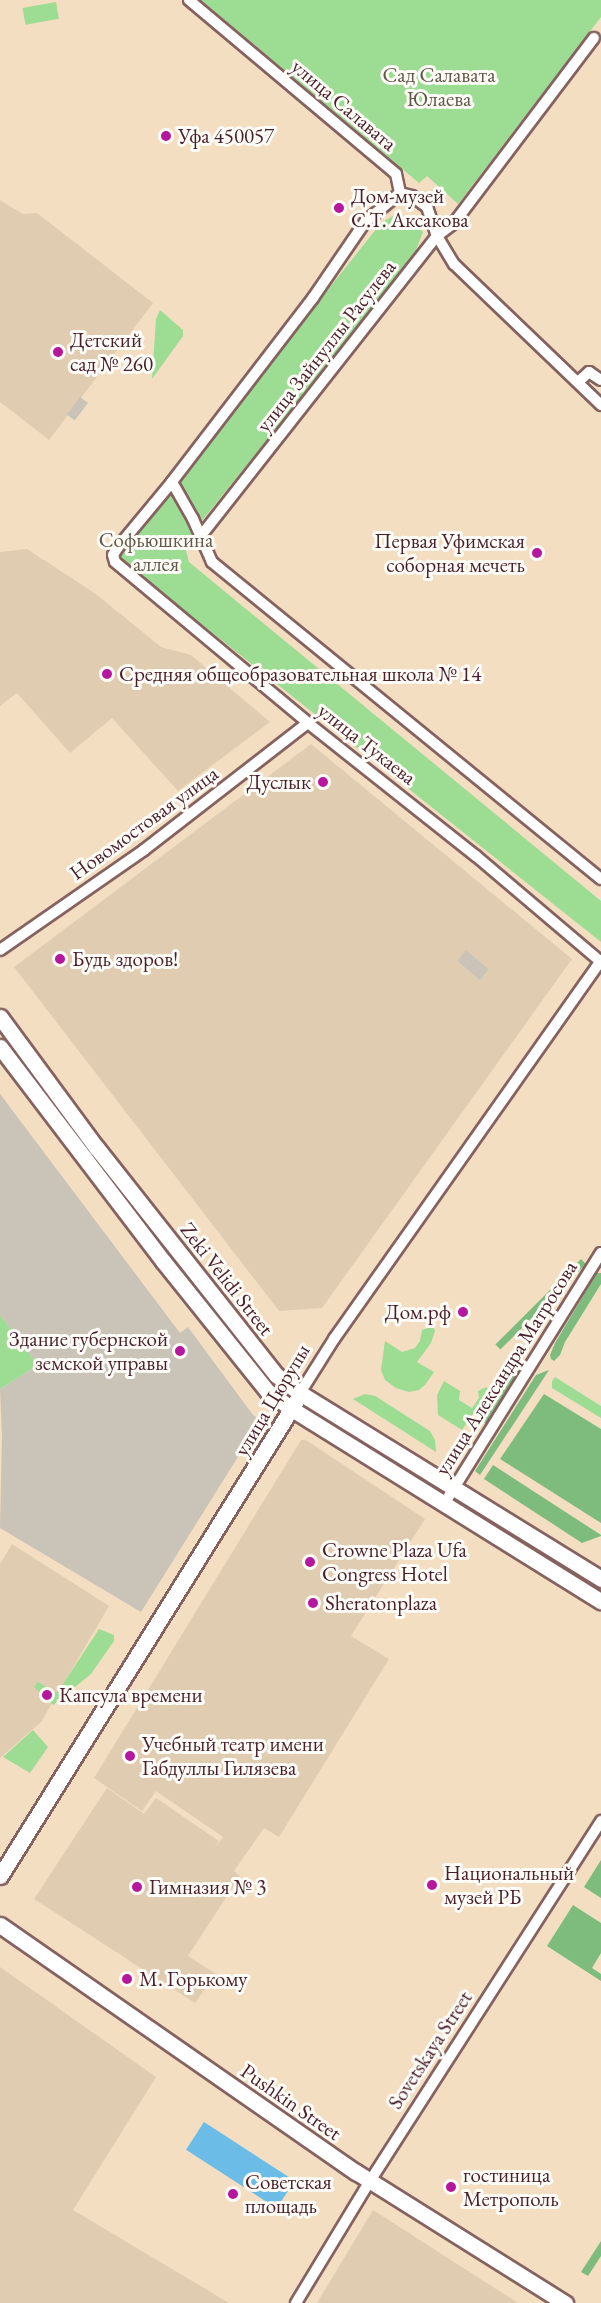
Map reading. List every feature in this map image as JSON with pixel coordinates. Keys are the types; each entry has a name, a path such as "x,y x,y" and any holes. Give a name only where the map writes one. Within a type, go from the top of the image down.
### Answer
{"main road":[{"name":"Zeki Velidi Street","path":"0,1017 216,1301 276,1375 300,1393 601,1579"},
{"name":"Zeki Velidi Street","path":"0,1047 163,1261 268,1392 601,1601"},
{"name":"улица Цюрупы","path":"0,1876 300,1393"},
{"name":"Pushkin Street","path":"0,1925 370,2181 565,2303"}],"street":[{"name":"улица Салавата","path":"189,0 396,174 400,193"},
{"name":"улица Зайнуллы Расулева","path":"200,537 437,236 454,223 594,38"},
{"path":"400,193 412,196 427,207 437,236 454,264 601,405"},
{"name":"улица Зайнуллы Расулева","path":"113,555 313,298 365,222 400,193"},
{"path":"578,382 589,372 601,381"},
{"name":"улица Тукаева","path":"172,482 194,519 212,562 601,879"},
{"name":"улица Тукаева","path":"113,555 115,562 123,571 308,723 546,913 601,961"},
{"name":"Новомостовая улица","path":"0,950 144,850 308,723"},
{"name":"улица Цюрупы","path":"300,1393 321,1357 601,961"},
{"name":"улица Александра Матросова","path":"444,1504 601,1253"},
{"name":"Sovetskaya Street","path":"296,2303 370,2181 601,1821"}],"shaded area":[{"name":"Детский сад № 260","path":"0,200 23,214 37,213 153,303 49,440 0,402"},
{"path":"80,397 88,403 75,421 67,415"},
{"name":"Средняя общеобразовательная школа № 14","path":"27,549 96,594 161,647 191,655 270,722 178,791 112,718 70,753 17,693 0,706 0,552"},
{"path":"311,744 572,959 322,1308 279,1311 14,967"},
{"path":"466,950 489,969 480,980 457,961"},
{"path":"0,1094 180,1333 188,1327 253,1415 261,1420 141,1612 0,1528 2,1437 0,1389 38,1365 0,1315"},
{"path":"301,1440 306,1440 425,1519 351,1636 389,1659 279,1837 264,1828 234,1871 240,1876 188,1956 216,1974 195,2003 34,1899 107,1788 144,1814 156,1798 219,1841 214,1849 223,1837 156,1791 142,1811 94,1778"},
{"path":"12,1544 109,1606 41,1722 0,1758 0,1564"},
{"path":"0,1967 156,2077 73,2210 229,2303 0,2303"},
{"path":"373,2210 518,2303 317,2303"}],"green space":[{"name":"Сад Салавата Юлаева","path":"201,0 601,0 601,17 458,204 427,176 419,183"},
{"path":"56,2 59,19 25,25 23,8"},
{"name":"Софьюшкина аллея","path":"398,213 409,217 423,232 413,258 184,543 189,562 601,901 601,942 116,556 381,223"},
{"path":"160,310 183,330 183,336 152,379 156,319"},
{"path":"581,1259 586,1264 500,1350 495,1345"},
{"path":"597,1273 601,1273 601,1284 565,1342 560,1355 554,1361 550,1355 555,1343"},
{"path":"0,1315 38,1365 0,1389"},
{"path":"433,1326 435,1331 431,1343 417,1362 434,1372 425,1385 419,1390 409,1392 396,1388 385,1380 381,1370 385,1341 402,1352 415,1348 420,1341 422,1330"},
{"path":"549,1370 480,1475 475,1471 536,1375"},
{"path":"513,1374 519,1378 487,1424 482,1421"},
{"path":"555,1377 601,1406 601,1418 552,1388 552,1381"},
{"path":"444,1381 460,1391 459,1400 472,1408 479,1398 478,1391 486,1387 489,1390 462,1430 438,1415 437,1395"},
{"path":"365,1394 375,1396 430,1431 435,1440 436,1452 353,1399"},
{"path":"544,1394 601,1429 601,1523 500,1459"},
{"path":"493,1465 601,1536 582,1543 484,1479"},
{"path":"99,1629 114,1635 114,1641 91,1674 53,1705 34,1687 38,1682 57,1693"},
{"path":"33,1730 48,1747 30,1773 3,1757"},
{"path":"601,1860 601,1898 584,1887"},
{"path":"573,1905 601,1923 601,1953 592,1968 601,1974 601,1981 547,1946"},
{"path":"601,2241 601,2256 588,2276 581,2272"}],"water":[{"path":"204,2122 295,2181 277,2208 186,2150"}],"place":[{"name":"Уфа 450057","path":"166,136"},
{"name":"Дом-музей С.Т. Аксакова","path":"339,208"},
{"name":"Детский сад № 260","path":"58,352"},
{"name":"Первая Уфимская соборная мечеть","path":"537,553"},
{"name":"Средняя общеобразовательная школа № 14","path":"107,674"},
{"name":"Дуслык","path":"323,782"},
{"name":"Будь здоров!","path":"60,959"},
{"name":"Дом.рф","path":"463,1312"},
{"name":"Здание губернской земской управы","path":"180,1351"},
{"name":"Crowne Plaza Ufa Congress Hotel","path":"310,1562"},
{"name":"Sheratonplaza","path":"313,1603"},
{"name":"Капсула времени","path":"47,1695"},
{"name":"Учебный театр имени Габдуллы Гилязева","path":"130,1756"},
{"name":"Национальный музей РБ","path":"432,1885"},
{"name":"Гимназия № 3","path":"137,1887"},
{"name":"М. Горькому","path":"127,1979"},
{"name":"гостиница Метрополь","path":"451,2187"},
{"name":"Советская площадь","path":"233,2194"}]}
